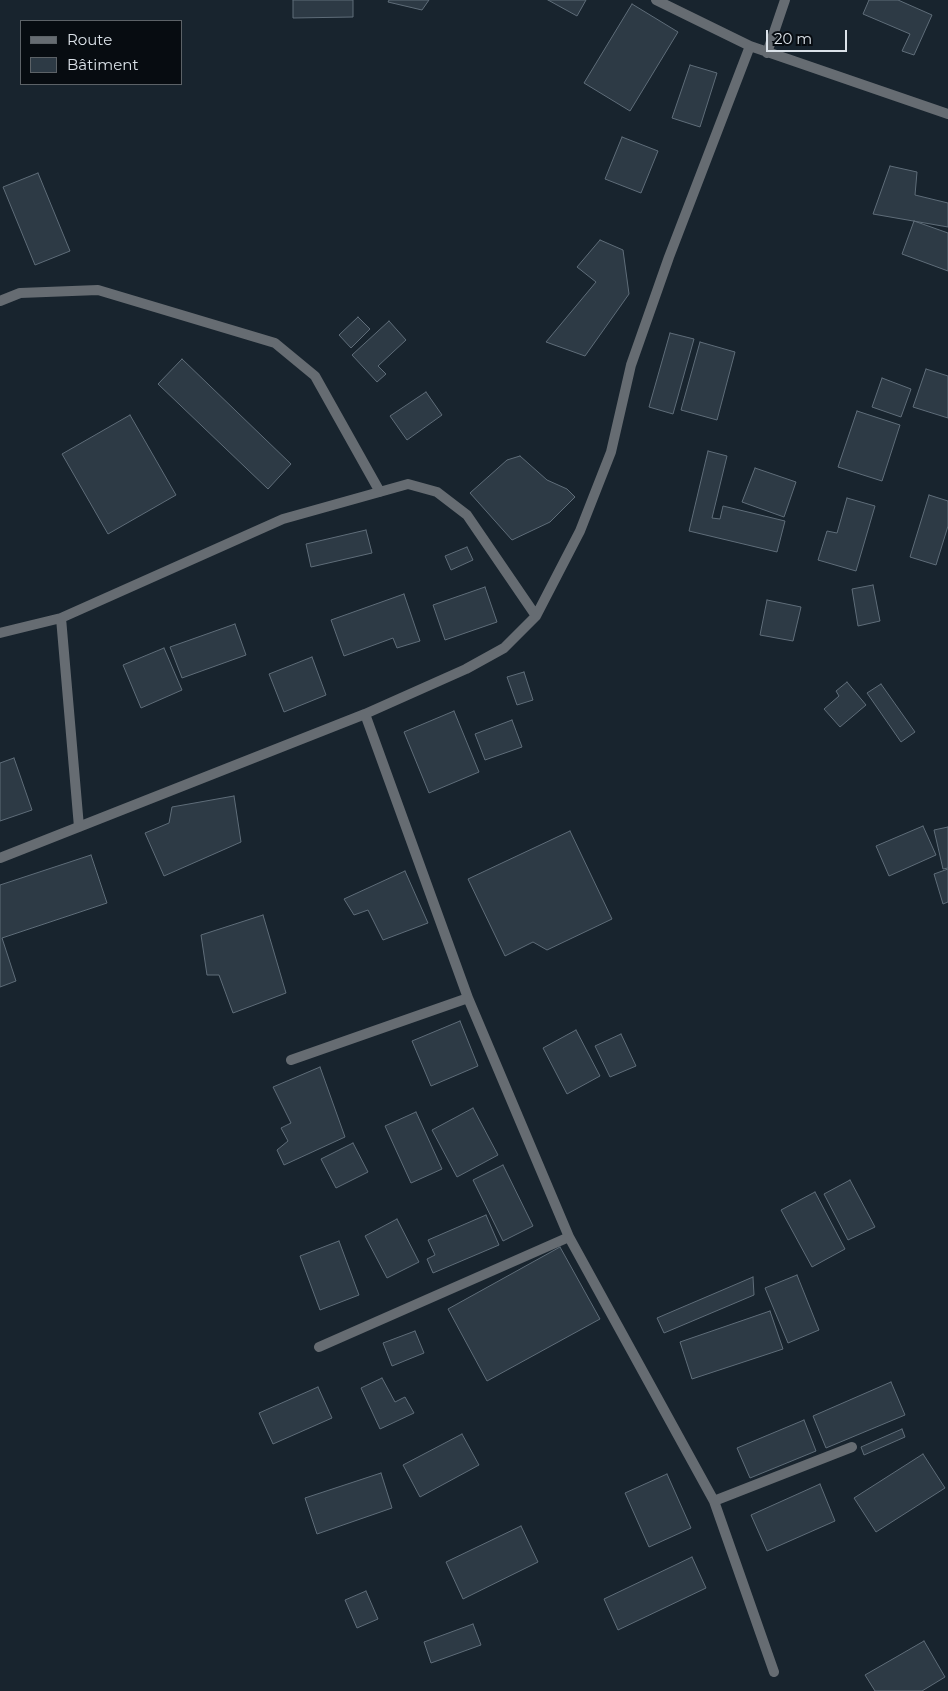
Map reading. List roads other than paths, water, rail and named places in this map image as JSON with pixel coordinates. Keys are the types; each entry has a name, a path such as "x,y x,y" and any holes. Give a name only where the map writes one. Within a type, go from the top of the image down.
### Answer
{"street":[{"path":"656,0 767,53 948,114"},
{"path":"767,53 785,0"},
{"path":"0,858 365,714 466,669 504,648 536,616 580,531 611,452 631,365 669,257 750,46"},
{"path":"0,301 20,293 98,290 275,343 315,376 380,492"},
{"path":"0,634 62,618 284,519 408,484 436,492 467,515 536,616"},
{"path":"62,618 80,827"},
{"path":"365,714 468,998 569,1237 714,1501 774,1672"},
{"path":"291,1060 468,998"},
{"path":"319,1346 569,1237"},
{"path":"714,1501 852,1447"}]}
